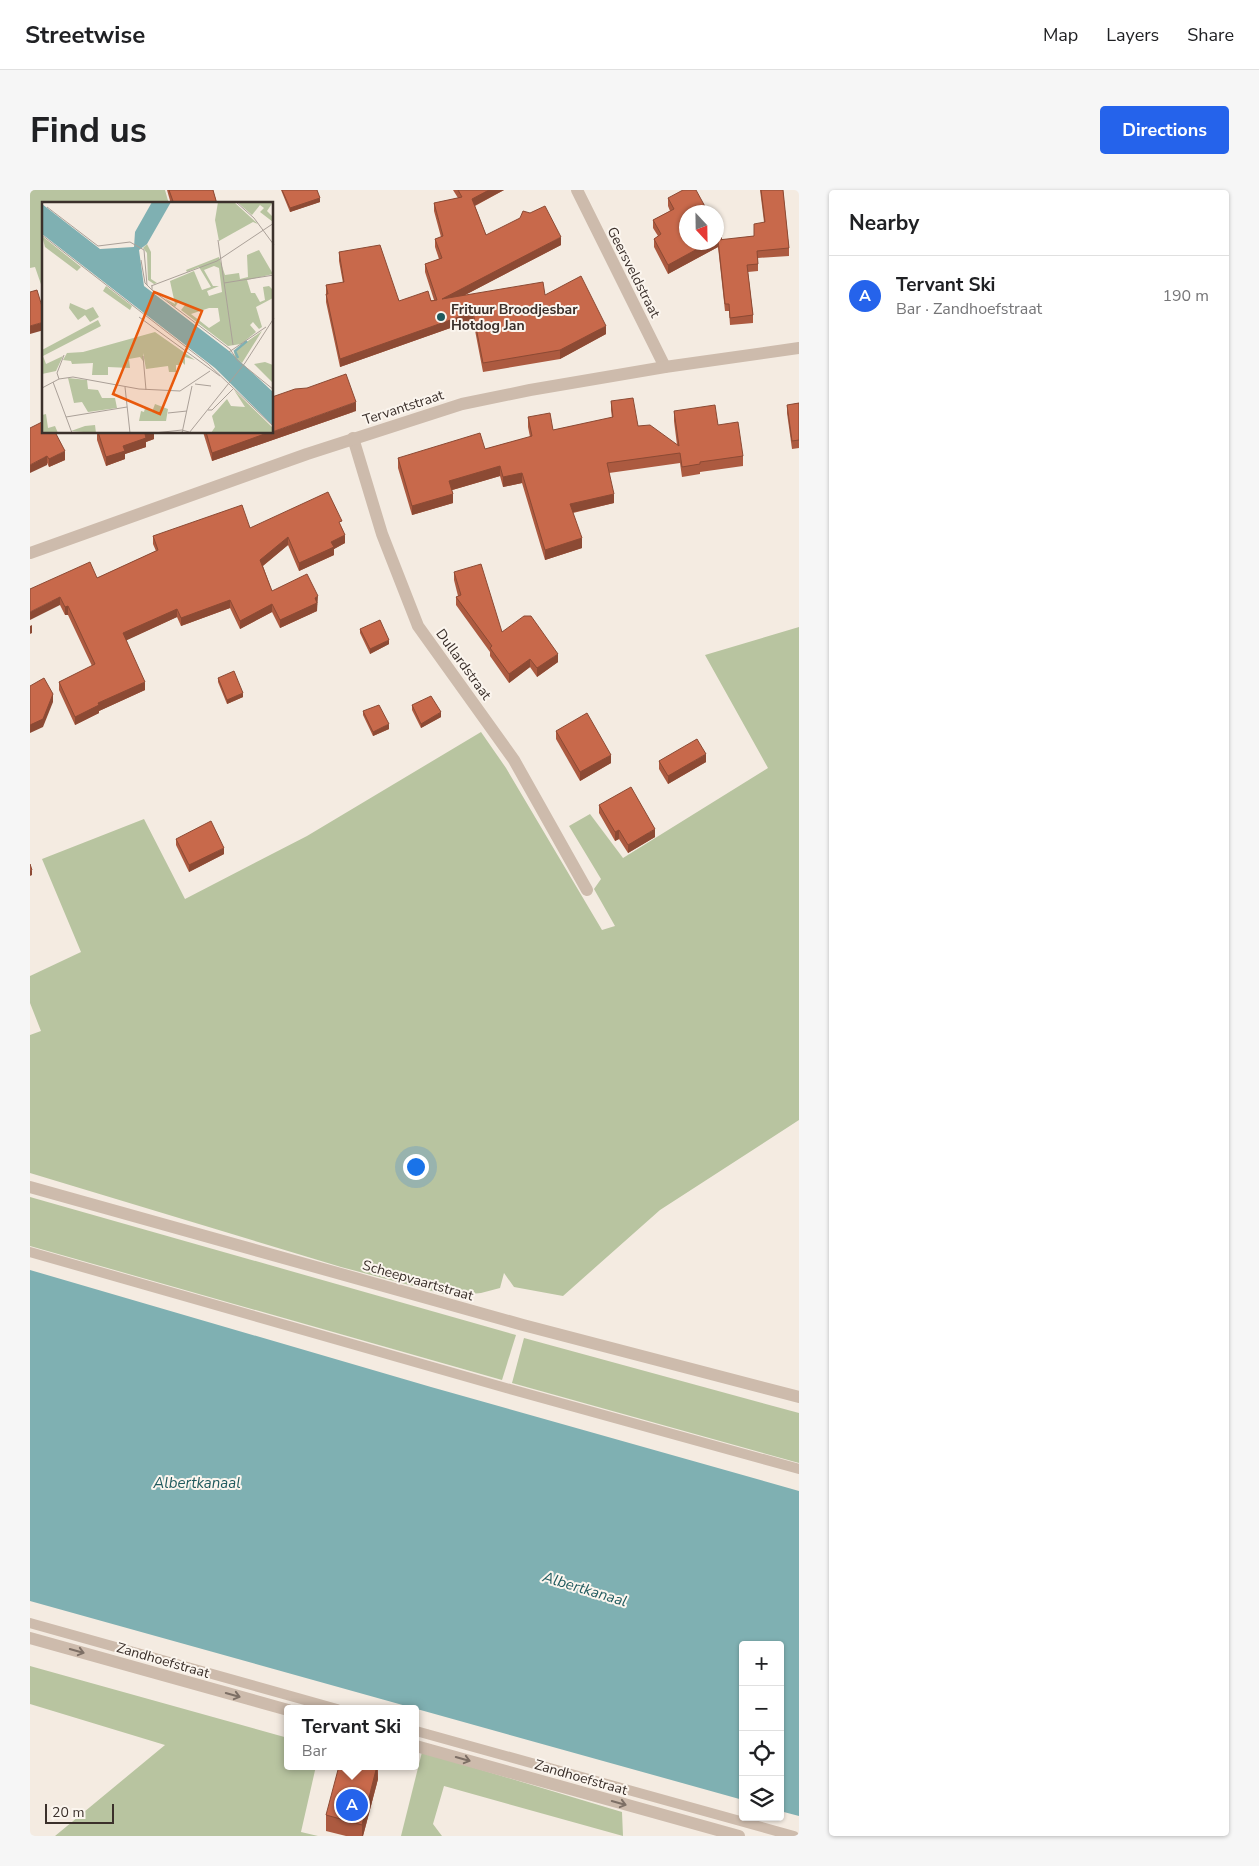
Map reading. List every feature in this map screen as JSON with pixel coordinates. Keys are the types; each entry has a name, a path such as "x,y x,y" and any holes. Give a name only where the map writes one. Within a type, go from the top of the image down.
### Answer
{"street":[{"name":"Geersveldstraat","path":"576,190 665,367"},
{"name":"Tervantstraat","path":"30,553 353,438 462,404 530,390 665,367 799,348"},
{"name":"Dullardstraat","path":"353,438 382,534 418,626 514,760 587,890"},
{"name":"Scheepvaartstraat","path":"30,1187 523,1326 799,1397"},
{"name":"Zandhoefstraat","path":"30,1638 284,1709"},
{"name":"Zandhoefstraat","path":"419,1747 739,1836"}],"lane":[{"path":"30,1252 799,1469"},
{"path":"30,1623 323,1705"},
{"path":"419,1732 794,1836"}],"green space":[{"path":"30,190 165,190 168,202 42,202 42,287 35,267 30,268"},
{"path":"799,627 799,1120 660,1210 563,1296 514,1287 504,1273 500,1288 481,1293 451,1296 341,1267 30,1173 30,1035 41,1031 30,1003 30,976 81,952 42,859 144,819 185,899 307,836 481,732 506,768 602,930 615,926 594,889 601,879 569,826 590,814 623,858 768,768 705,655"},
{"path":"30,1197 516,1335 502,1380 30,1246"},
{"path":"524,1338 799,1413 799,1463 512,1383"},
{"path":"30,1666 284,1737 284,1770 315,1770 301,1832 318,1836 55,1836 165,1745 30,1704"},
{"path":"422,1752 622,1812 623,1836 444,1786 433,1824 442,1836 401,1836"}],"water":[{"name":"Albertkanaal","path":"30,1270 431,1387 799,1491 799,1816 784,1812 784,1641 739,1641 739,1799 419,1710 419,1705 403,1705 30,1601"}],"building":[{"path":"169,190 213,190 216,202 173,202"},
{"path":"282,190 317,190 320,198 290,208"},
{"path":"458,190 489,190 472,199 486,235 520,218 523,211 530,213 545,206 561,237 442,299 543,282 545,295 581,276 606,326 560,350 483,363 473,312 340,359 326,294 328,294 326,285 344,282 339,252 380,245 399,301 428,291 431,301 437,300 425,264 442,258 435,239 443,236 434,203 462,197"},
{"path":"683,190 696,190 704,205 679,205 679,250 695,250 668,265 654,239 661,234 653,220 674,209 668,198"},
{"path":"761,190 783,190 789,248 757,251 758,264 747,265 753,315 730,318 729,304 725,304 719,250 724,250 724,239 754,236 754,224 765,222"},
{"path":"37,290 42,306 42,323 30,326 30,292"},
{"path":"346,374 356,402 274,431 274,396 295,389 307,388"},
{"path":"633,398 638,426 650,425 679,446 674,411 715,405 718,425 738,422 743,456 700,462 700,464 682,467 680,453 607,463 614,494 570,504 582,538 545,550 522,473 503,477 500,466 449,481 453,494 412,506 398,458 480,433 485,449 532,436 528,417 550,413 553,430 613,417 611,401"},
{"path":"799,403 799,440 792,441 787,405"},
{"path":"42,422 42,434 56,434 65,451 49,459 47,456 30,465 30,428"},
{"path":"99,434 145,434 146,438 123,446 125,451 106,457"},
{"path":"207,434 264,434 212,453"},
{"path":"328,492 342,521 339,522 345,535 331,542 334,547 299,563 288,537 260,560 272,591 307,574 318,596 315,598 317,603 280,620 272,604 240,621 230,600 181,618 177,609 123,633 145,682 98,703 99,705 75,717 59,682 95,664 68,606 65,607 60,597 30,612 30,589 90,562 97,578 158,550 153,536 242,505 250,528"},
{"path":"481,564 502,632 524,616 531,616 558,654 537,668 530,659 509,674 490,648 492,646 456,597 461,595 454,572"},
{"path":"380,620 389,640 370,649 360,629"},
{"path":"234,671 243,693 227,700 218,678"},
{"path":"44,678 53,694 43,719 30,725 30,686"},
{"path":"431,696 441,712 421,724 412,705"},
{"path":"379,705 389,724 373,732 363,711"},
{"path":"587,713 611,755 580,772 556,731"},
{"path":"697,739 706,754 668,776 659,761"},
{"path":"631,787 655,829 628,845 619,830 615,832 599,805"},
{"path":"211,821 224,848 189,865 176,839"},
{"path":"338,1770 376,1770 362,1825 326,1815"}],"place":[{"name":"Frituur Broodjesbar Hotdog Jan","path":"441,317"},
{"name":"Tervant Ski","path":"352,1805"}]}
